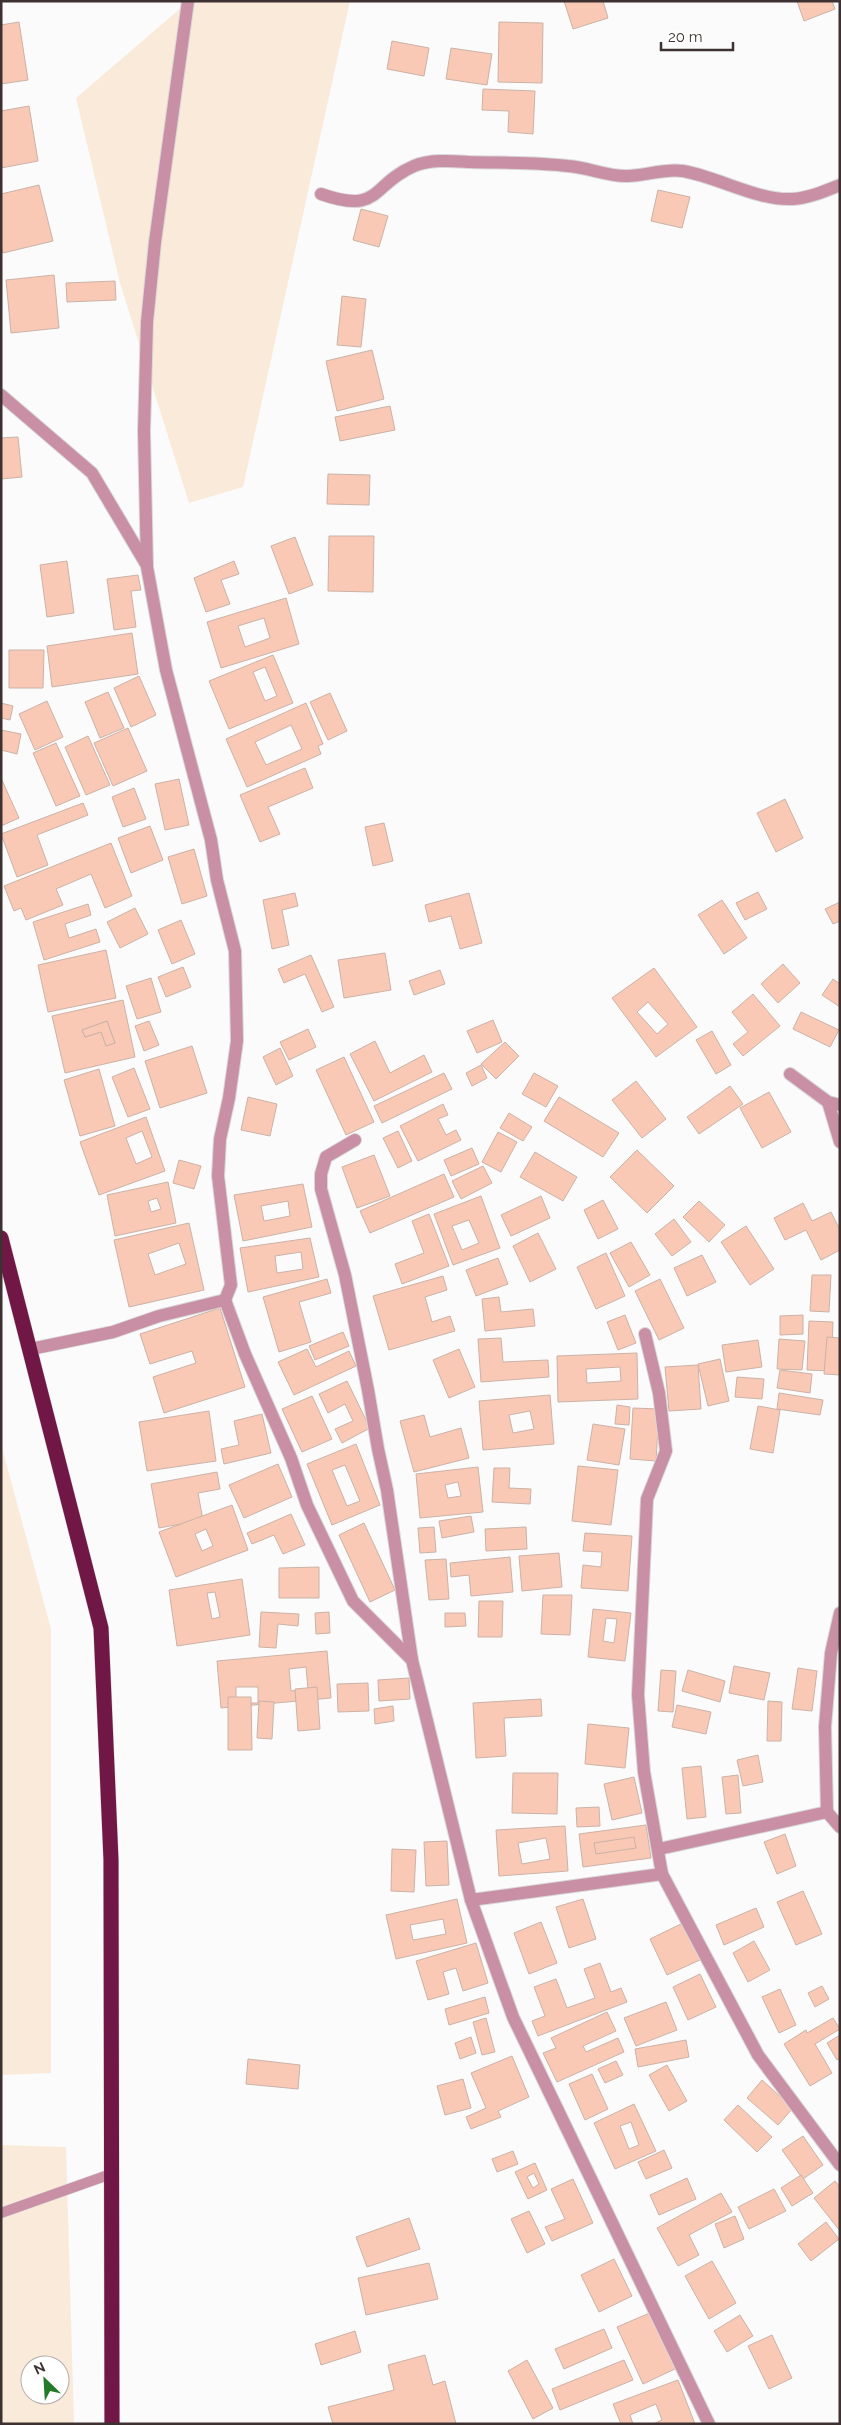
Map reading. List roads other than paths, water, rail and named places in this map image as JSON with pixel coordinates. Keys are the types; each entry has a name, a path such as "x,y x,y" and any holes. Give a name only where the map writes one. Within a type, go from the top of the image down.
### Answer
{"highway":[{"path":"1,1238 101,1628 111,1860 112,2424"}],"street":[{"path":"188,1 155,242 148,322 144,432 147,567 166,670 211,840 217,880 235,952 237,1041 229,1098 220,1139 218,1176 231,1285 225,1300 245,1354 291,1458 308,1505 353,1601 412,1660"},
{"path":"320,194 342,201 361,202 379,193 396,177 414,166 440,161 568,166 626,177 658,171 682,171 761,194 792,199 817,194 840,185"},
{"path":"1,395 92,473 147,567"},
{"path":"790,1074 834,1104 840,1142"},
{"path":"356,1140 326,1157 321,1174 321,1189 345,1275 368,1390 387,1490 412,1660 471,1900 512,2017 709,2424"},
{"path":"31,1349 113,1332 159,1316 225,1300"},
{"path":"645,1334 659,1394 666,1451 647,1499 638,1695 644,1772 662,1874 758,2055 840,2165"},
{"path":"840,1614 831,1653 825,1727 827,1812 840,1826"},
{"path":"659,1849 827,1812"},
{"path":"471,1900 662,1874"}],"lane":[{"path":"1,2214 111,2174"}]}
